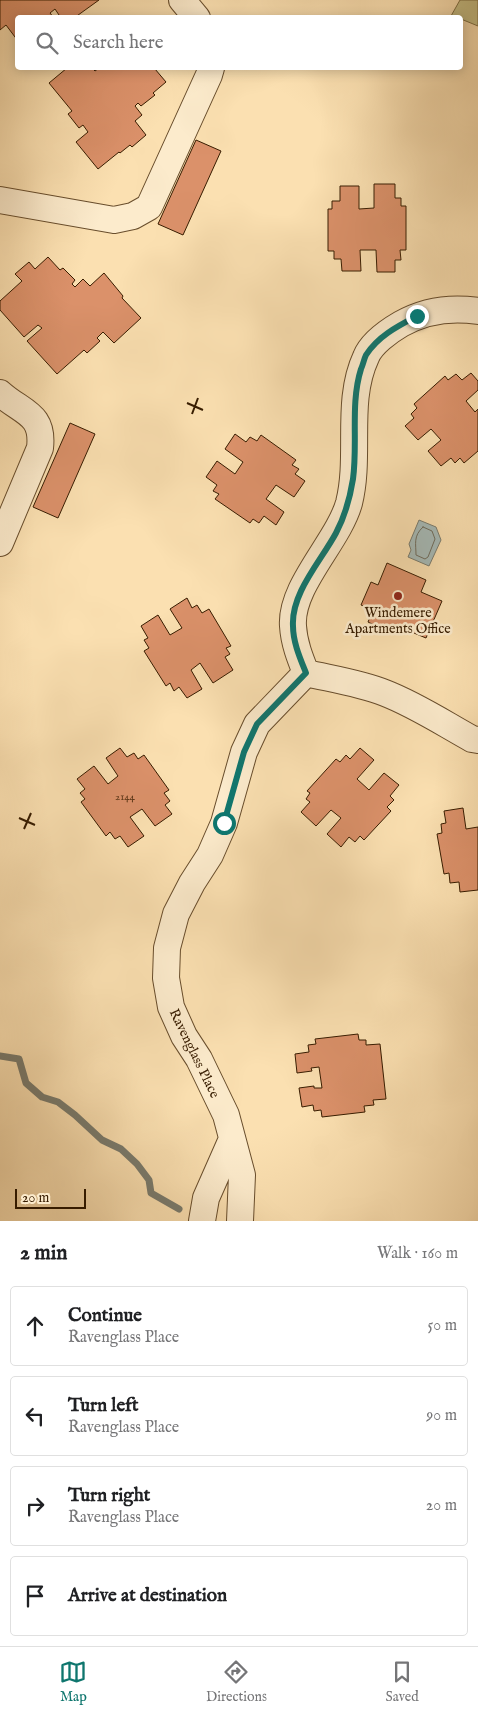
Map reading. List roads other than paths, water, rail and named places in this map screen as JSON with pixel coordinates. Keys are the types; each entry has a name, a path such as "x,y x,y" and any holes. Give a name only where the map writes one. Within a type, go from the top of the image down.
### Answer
{"street":[{"path":"182,0 194,15"},
{"path":"0,200 114,220 134,216 149,207 210,70"},
{"path":"478,311 443,310 417,316 388,331 366,355 356,385 353,479 348,504 336,534 314,566 298,597 292,624 296,648 306,673 385,693 416,707 472,739 478,740"},
{"path":"0,393 36,420 42,434 40,448 11,493 0,543"},
{"name":"Ravenglass Place","path":"240,1221 242,1175 226,1115 199,1059 184,1036 172,1007 166,978 167,948 176,914 192,883 210,855 224,823 244,752 257,724 306,673"},
{"path":"202,1221 206,1198 232,1139"}],"water":[{"path":"419,520 436,527 441,540 429,566 408,557 411,550 409,544"}],"waterway":[{"path":"0,1056 19,1059 26,1083 42,1097 58,1102 102,1140 121,1149 137,1164 149,1180 151,1193 179,1209"}],"place":[{"name":"Windemere Apartments Office","path":"398,596"}]}
